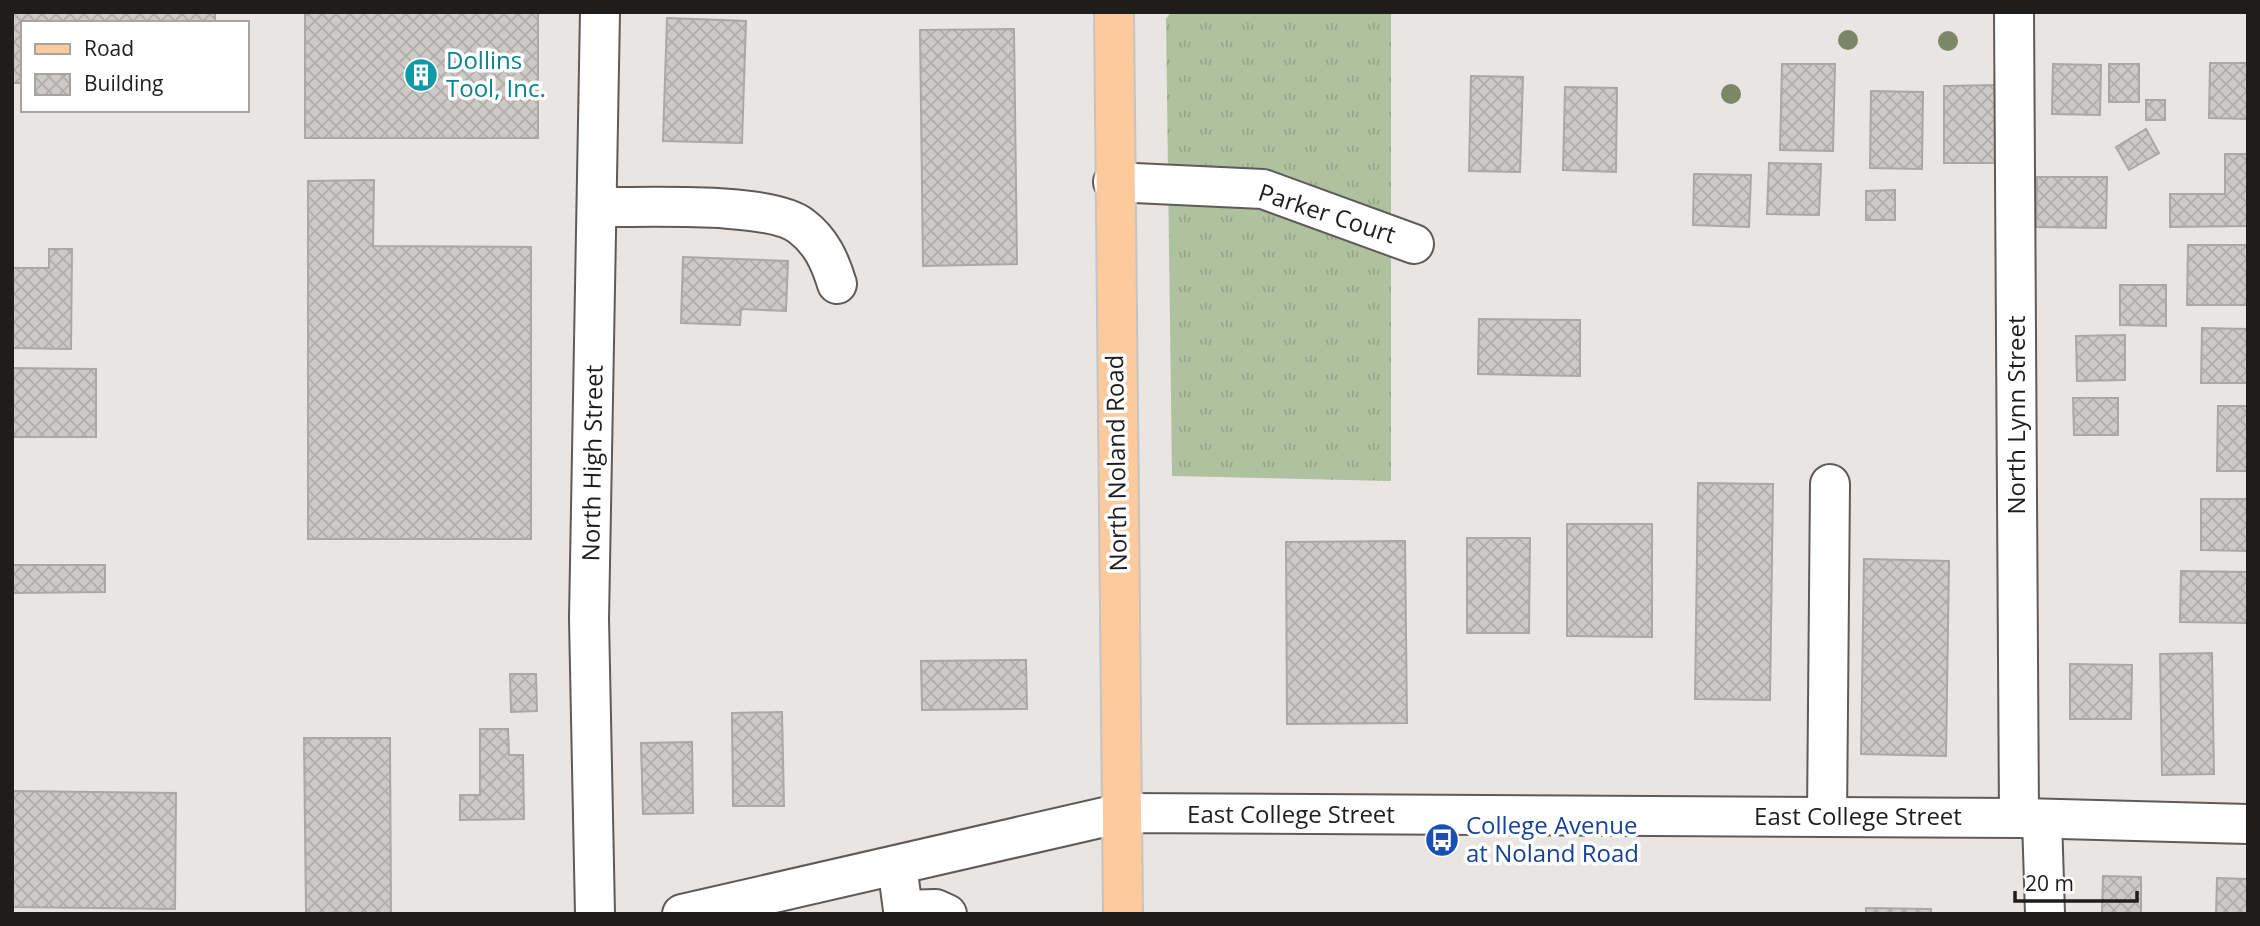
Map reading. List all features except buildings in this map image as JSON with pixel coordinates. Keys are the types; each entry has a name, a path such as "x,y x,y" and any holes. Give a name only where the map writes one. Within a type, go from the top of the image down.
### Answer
{"main road":[{"name":"North Noland Road","path":"1114,12 1123,914"}],"street":[{"name":"North High Street","path":"595,914 589,619 600,12"},
{"name":"North Lynn Street","path":"2014,12 2031,818 2045,914"},
{"name":"Parker Court","path":"1114,182 1263,189 1413,244"},
{"path":"598,207 762,211 800,225 829,257 837,284"},
{"path":"1827,817 1830,484"},
{"name":"East College Street","path":"682,914 1122,813 2031,818 2248,824"},
{"path":"897,865 898,912 936,909 947,914"}],"green space":[{"path":"1171,12 1391,12 1391,481 1172,476 1166,19"}],"place":[{"name":"Dollins Tool, Inc.","path":"421,75"},
{"name":"College Avenue at Noland Road","path":"1442,840"}]}
